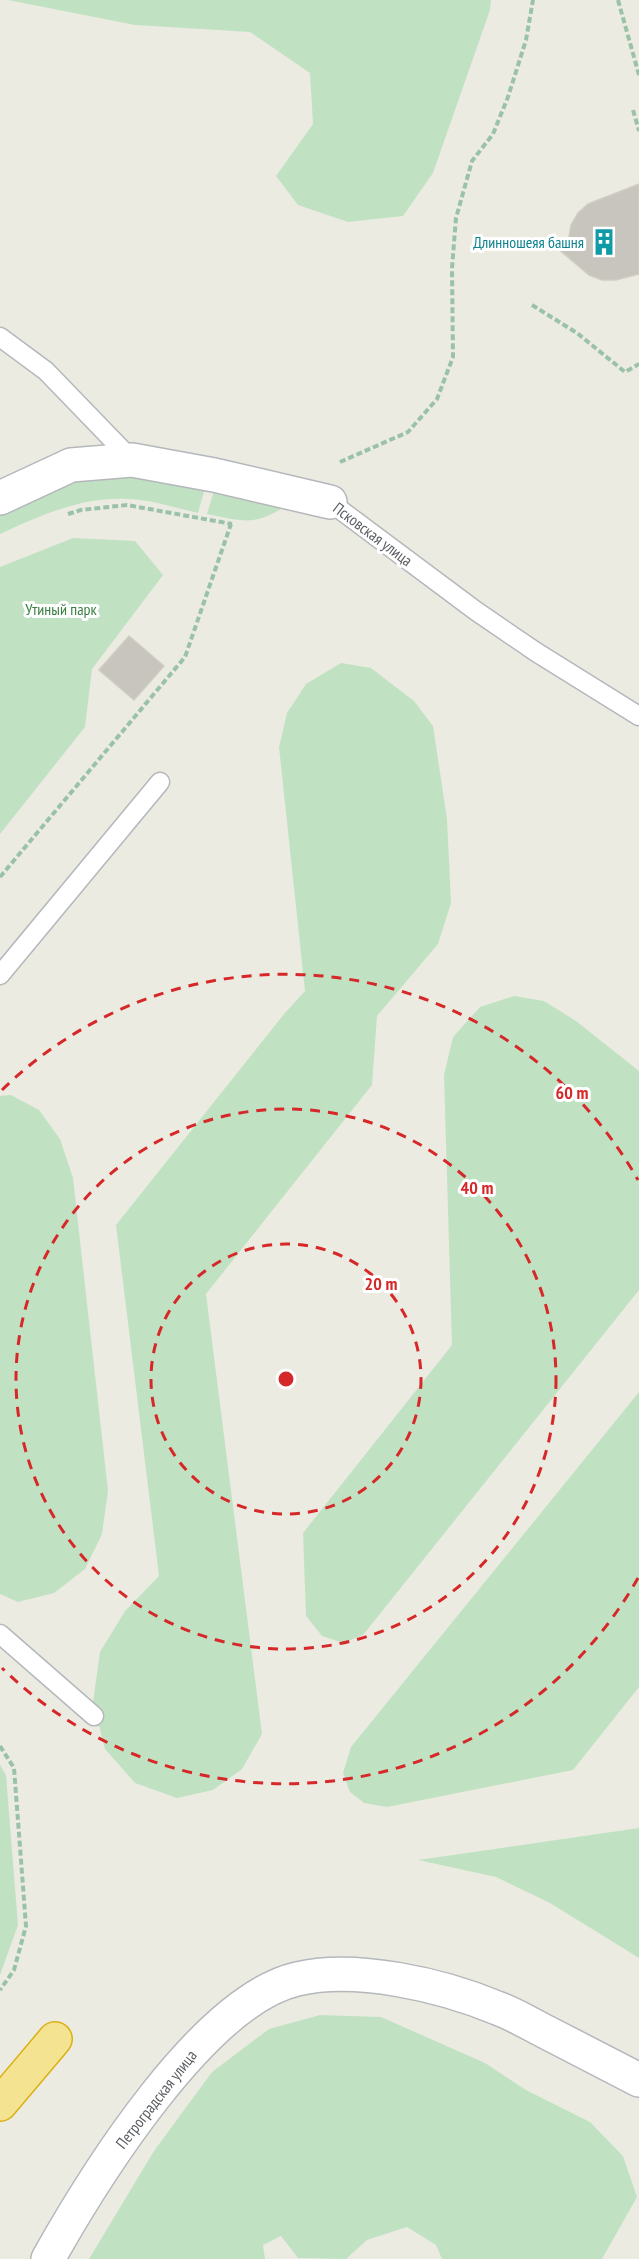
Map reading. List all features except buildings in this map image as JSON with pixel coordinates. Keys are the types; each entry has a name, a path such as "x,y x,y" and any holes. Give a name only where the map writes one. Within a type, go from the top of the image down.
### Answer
{"highway":[{"path":"0,2104 56,2038"}],"street":[{"name":"Псковская улица","path":"0,498 71,465 132,460 214,475 330,501"},
{"name":"Петроградская улица","path":"48,2259 74,2212 132,2127 189,2054 225,2020 261,1993 295,1979 325,1974 368,1976 416,1983 461,1995 499,2008 639,2080"}],"lane":[{"path":"0,337 45,371 132,460"},
{"name":"Псковская улица","path":"330,501 476,611 639,716"},
{"path":"0,975 160,782"},
{"path":"0,1634 94,1716"}],"path":[{"path":"336,464 408,432 437,399 453,357 452,267 456,218 472,161 493,134 508,97 526,40 533,0"},
{"path":"618,0 639,75"},
{"path":"633,110 639,131"},
{"path":"532,305 577,333 625,372 639,364"},
{"path":"62,516 81,510 127,505 241,525"},
{"path":"0,877 185,657 231,524"},
{"path":"0,1746 14,1768 26,1926 14,1970 0,1990"}],"green space":[{"path":"8,0 491,0 490,10 433,173 403,216 348,222 298,205 276,176 313,124 310,73 250,32 135,25"},
{"path":"127,473 205,488 198,513 138,500 112,499 63,508 0,534 0,511 74,478"},
{"path":"214,491 287,505 266,517 248,520 230,519 207,514"},
{"name":"Утиный парк","path":"73,538 135,541 163,575 92,669 85,727 0,834 0,567"},
{"path":"341,663 371,668 414,701 433,726 447,819 451,903 438,944 377,1016 372,1085 206,1294 262,1734 242,1769 213,1790 177,1798 135,1783 105,1749 93,1702 100,1652 125,1611 159,1576 116,1225 284,1014 305,991 279,747 287,713 306,684"},
{"path":"514,996 544,1001 576,1021 639,1071 639,1290 363,1635 343,1643 322,1636 306,1616 303,1533 452,1345 444,1075 453,1037 480,1007"},
{"path":"11,1095 39,1110 60,1139 73,1178 108,1491 102,1534 85,1569 54,1593 18,1602 0,1594 0,1096"},
{"path":"639,1392 639,1687 573,1770 387,1807 364,1803 350,1792 343,1773 351,1747"},
{"path":"0,1765 6,1775 18,1925 0,1975"},
{"path":"639,1828 639,1958 550,1903 496,1877 418,1860"},
{"path":"320,2015 381,2017 485,2063 526,2090 590,2122 623,2156 637,2197 602,2259 442,2259 436,2245 407,2227 367,2240 346,2259 298,2258 281,2236 263,2245 265,2259 89,2259 154,2151 212,2072 269,2029"}],"place":[{"name":"Длинношеяя башня","path":"604,242"}]}
